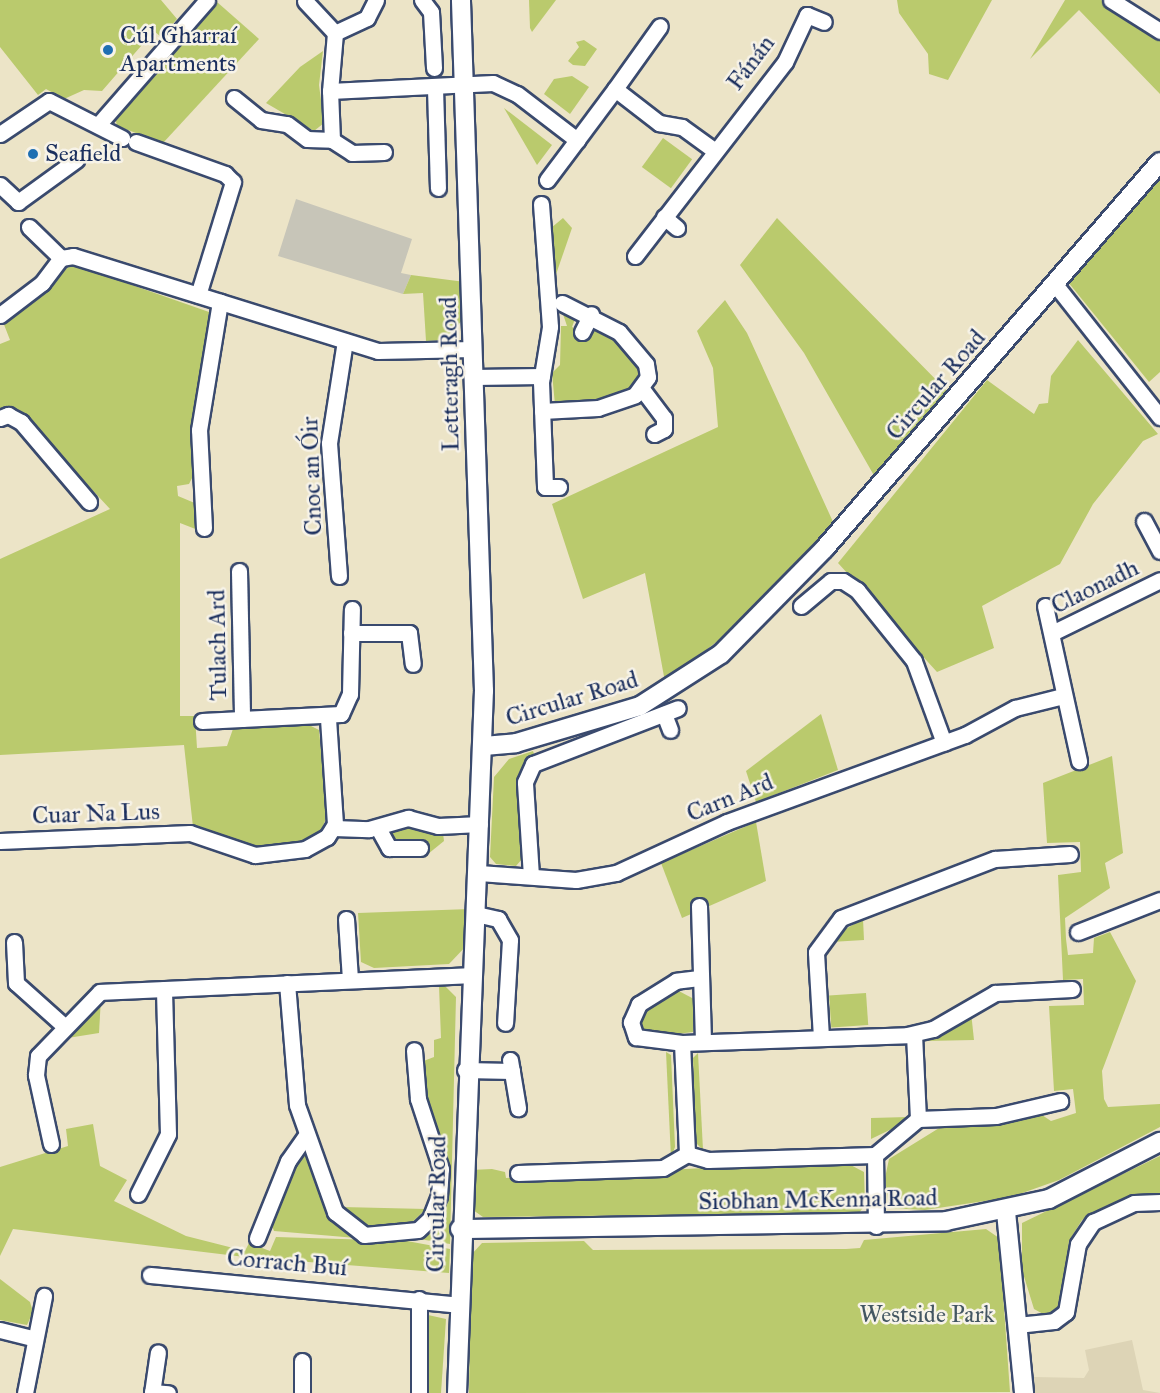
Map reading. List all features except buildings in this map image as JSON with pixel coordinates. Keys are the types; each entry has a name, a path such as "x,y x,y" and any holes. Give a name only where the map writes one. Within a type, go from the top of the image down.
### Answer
{"street":[{"path":"98,125 207,0"},
{"path":"335,33 367,18 376,0"},
{"path":"422,0 431,12 434,68"},
{"name":"Letteragh Road","path":"461,0 461,86 473,377 484,746"},
{"path":"1111,0 1160,31"},
{"path":"305,1 335,33 330,91 332,140"},
{"name":"Fánán","path":"635,256 714,150 785,62 807,15 824,22"},
{"path":"547,180 660,26"},
{"path":"330,91 461,86 505,87 577,140"},
{"path":"435,88 438,188"},
{"path":"615,89 659,123 682,127 714,150"},
{"path":"234,98 261,120 286,124 307,139 332,140 352,153 384,152"},
{"path":"0,134 49,101 129,140 225,174 233,182 198,295"},
{"path":"0,185 12,201 20,201 76,160"},
{"name":"Circular Road","path":"457,1393 465,1070 479,873 484,746 516,743 633,709 711,662 812,563 1160,162"},
{"path":"541,204 550,327 542,376 544,487 559,487"},
{"path":"664,218 677,228"},
{"path":"29,227 61,258"},
{"path":"0,315 42,283 61,258 73,256 391,354 472,349"},
{"path":"1054,283 1160,417"},
{"path":"204,528 199,430 220,302"},
{"path":"542,411 598,408 642,389 648,377 642,358 619,332 591,314 562,303"},
{"path":"582,332 591,314"},
{"name":"Cnoc an Óir","path":"339,576 329,443 345,341"},
{"path":"473,377 542,376"},
{"path":"642,389 664,418 664,429 654,434"},
{"path":"0,418 11,416 21,422 89,502"},
{"name":"Claonadh","path":"1144,521 1160,551"},
{"name":"Tulach Ard","path":"239,571 242,719"},
{"path":"801,606 834,580 857,590 910,654 944,743"},
{"name":"Claonadh","path":"1052,633 1160,580"},
{"path":"1045,606 1079,761"},
{"path":"352,609 350,702 341,714 328,718 334,828 378,828 408,818 438,826 480,824"},
{"path":"351,633 409,633 413,664"},
{"name":"Carn Ard","path":"479,873 576,880 616,873 727,822 944,743 1016,708 1063,696"},
{"path":"531,876 525,782 532,764 671,711 670,730"},
{"name":"Tulach Ard","path":"202,721 328,718"},
{"name":"Cuar Na Lus","path":"0,841 193,833 244,852 278,856 314,845 334,828"},
{"path":"378,828 385,846 420,848"},
{"path":"821,1037 816,952 841,918 995,859 1070,854"},
{"path":"1078,932 1160,900"},
{"path":"699,906 699,978 704,1042"},
{"path":"476,914 498,919 510,940 505,1023"},
{"path":"346,919 350,979"},
{"path":"14,942 16,983 63,1025"},
{"path":"51,1144 36,1069 42,1048 63,1025 100,992 472,975"},
{"path":"699,978 676,981 639,1004 631,1027 643,1041 682,1043 914,1034 995,993 1072,989"},
{"path":"288,983 295,1099 332,1206 346,1226 379,1237 424,1227 435,1208 442,1176 418,1099 414,1050"},
{"path":"138,1194 168,1134 164,988"},
{"path":"914,1034 918,1119"},
{"path":"682,1043 687,1154"},
{"path":"465,1070 511,1065 518,1108"},
{"path":"518,1173 663,1168 687,1154 708,1160 875,1155 918,1119 996,1116 1060,1101"},
{"path":"258,1238 288,1161 307,1134"},
{"name":"Siobhan McKenna Road","path":"460,1229 876,1226 1006,1212 1078,1187 1160,1142"},
{"path":"875,1155 876,1226"},
{"path":"1017,1325 1054,1321 1065,1312 1078,1244 1093,1222 1134,1203 1160,1202"},
{"path":"1006,1212 1023,1393"},
{"name":"Corrach Buí","path":"150,1275 419,1299 459,1305"},
{"path":"25,1393 33,1338 44,1296"},
{"path":"419,1299 419,1393"},
{"path":"0,1330 33,1338"},
{"path":"158,1352 152,1392 168,1393"},
{"path":"302,1361 302,1393"}],"shaded area":[{"path":"296,199 412,239 401,273 411,275 403,294 278,256"},
{"path":"1132,1340 1143,1390 1160,1393 1035,1393 1034,1377 1084,1378 1089,1370 1085,1350"}],"green space":[{"path":"0,0 161,0 177,19 161,37 154,31 102,91 84,90 64,99 46,89 38,95 0,47"},
{"path":"529,0 556,0 532,32 530,28"},
{"path":"897,0 992,0 948,80 929,74 928,54 899,13"},
{"path":"1065,0 1101,0 1160,37 1160,94 1079,10 1030,59"},
{"path":"217,2 259,39 163,143 117,126 115,117"},
{"path":"584,40 597,49 585,66 573,65 568,61 579,47 576,42"},
{"path":"323,51 319,85 324,123 314,131 266,103 300,67"},
{"path":"572,76 589,87 570,114 544,94 554,79"},
{"path":"504,108 552,145 537,165"},
{"path":"663,138 692,159 671,188 642,167"},
{"path":"1160,174 1160,372 1149,382 1068,282"},
{"path":"563,218 572,228 552,286 551,228"},
{"path":"777,218 950,394 876,479 804,353 740,265"},
{"path":"72,264 209,312 194,474 189,484 177,486 178,496 197,504 198,530 180,523 180,716 195,716 197,748 227,746 234,726 305,723 319,730 327,816 321,831 308,841 262,849 193,827 184,745 0,755 0,559 110,509 22,414 0,411 0,344 10,340 3,322"},
{"path":"411,275 465,282 463,319 446,340 426,341 423,293 403,294"},
{"path":"725,300 747,333 834,524 742,622 665,682 645,573 583,599 552,504 718,427 713,368 697,331"},
{"path":"562,311 581,321 575,319 572,327 588,336 594,328 610,331 642,367 635,388 597,404 555,405 552,373 560,365 561,326 567,326"},
{"path":"1078,340 1158,434 1143,441 1093,504 1060,564 982,606 994,648 937,672 838,563 987,380 1034,414 1039,404 1048,403 1051,376"},
{"path":"821,714 838,770 756,802 746,771"},
{"path":"533,751 535,757 519,773 522,859 516,866 496,864 490,857 494,777 509,759"},
{"path":"1112,756 1123,853 1105,863 1110,888 1065,918 1068,955 1093,953 1094,938 1110,932 1136,981 1102,1071 1104,1099 1108,1107 1160,1104 1160,1127 1059,1180 1011,1197 925,1210 889,1208 885,1178 889,1159 944,1125 1006,1123 1036,1111 1051,1121 1076,1113 1073,1089 1054,1091 1049,1006 1084,1005 1083,979 1063,980 1058,875 1081,872 1080,842 1047,843 1043,783"},
{"path":"756,822 766,881 682,918 661,863"},
{"path":"406,825 443,833 444,841 428,854 421,842 392,842 388,831"},
{"path":"470,909 468,944 449,964 374,968 361,962 358,913"},
{"path":"863,919 864,940 831,942 842,931"},
{"path":"444,985 456,997 450,1244 413,1238 442,1205 421,1062 434,1057 434,1040 441,1038 439,986"},
{"path":"675,989 694,999 693,1032 653,1037 639,1031 637,1013"},
{"path":"866,993 868,1025 831,1028 829,996"},
{"path":"101,998 99,1033 55,1040"},
{"path":"971,1012 974,1040 926,1041 925,1038"},
{"path":"666,1052 671,1055 675,1147 671,1158"},
{"path":"698,1053 703,1150 696,1143 693,1058"},
{"path":"908,1117 904,1123 871,1139 871,1118"},
{"path":"93,1124 100,1166 127,1180 114,1201 186,1236 245,1251 249,1243 270,1251 276,1237 407,1241 450,1249 449,1273 245,1257 13,1229 0,1256 0,1167 68,1146 66,1129"},
{"path":"297,1156 307,1156 340,1226 368,1239 274,1231 271,1223"},
{"path":"1160,1156 1160,1193 1129,1196 1082,1220 1069,1241 1061,1306 1045,1315 1034,1309 1022,1270 1022,1223"},
{"path":"843,1161 864,1172 865,1205 859,1213 483,1217 473,1210 471,1170 492,1169 505,1172 506,1178"},
{"path":"342,1207 426,1209 409,1225 371,1228"},
{"name":"Westside Park","path":"986,1229 999,1238 1010,1392 469,1393 471,1255 482,1243 584,1241 593,1250 846,1249 860,1248 864,1240"},
{"path":"0,1279 30,1302 33,1312 27,1325 0,1320"},
{"path":"428,1315 446,1319 441,1393 425,1393"}],"place":[{"name":"Cúl Gharraí Apartments","path":"108,50"},
{"name":"Seafield","path":"33,154"}]}
